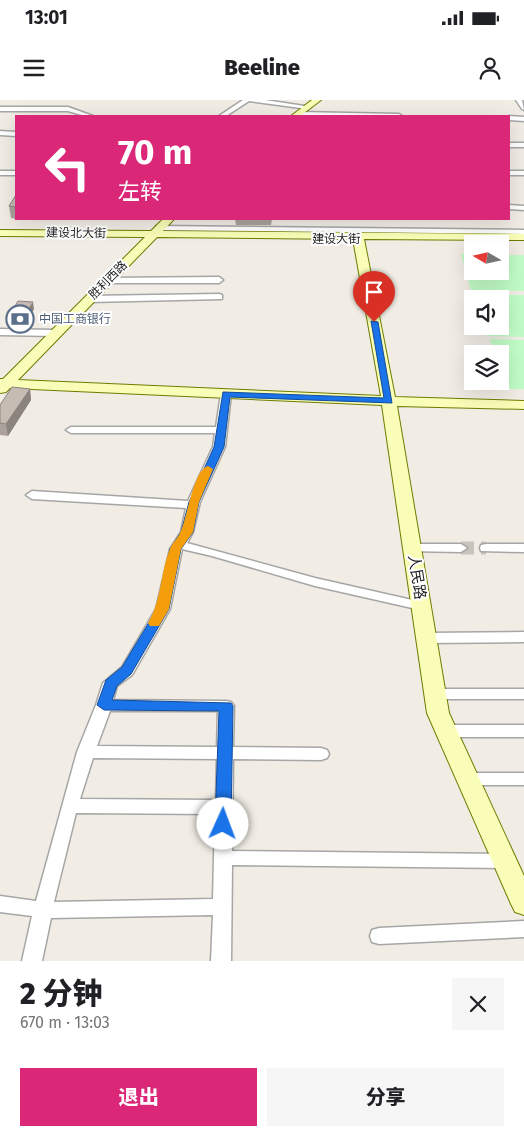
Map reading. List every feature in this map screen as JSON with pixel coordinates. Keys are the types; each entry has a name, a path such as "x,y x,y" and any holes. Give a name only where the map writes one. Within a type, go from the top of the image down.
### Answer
{"street":[{"path":"224,115 247,100"},
{"path":"250,100 308,107"},
{"path":"297,115 317,100"},
{"path":"519,100 524,108"},
{"path":"0,109 64,109 86,115"},
{"path":"61,115 64,109"},
{"path":"510,118 524,119"},
{"path":"0,134 15,134"},
{"path":"510,145 524,145"},
{"path":"0,173 15,174"},
{"path":"510,173 524,173"},
{"path":"510,207 524,208"},
{"name":"胜利西路","path":"2,386 168,220"},
{"path":"357,231 524,232"},
{"name":"建设大街","path":"154,233 357,231 524,237"},
{"name":"建设大街","path":"357,231 524,241"},
{"name":"人民路","path":"357,231 389,401 438,713 524,904"},
{"name":"建设北大街","path":"0,232 154,233"},
{"path":"107,281 219,280"},
{"path":"89,299 218,297"},
{"path":"0,332 55,333"},
{"path":"2,386 524,405"},
{"path":"32,961 43,910 85,752 104,705 110,683 127,671 163,609 178,545 187,532 194,505 219,447 226,394"},
{"path":"71,430 221,430"},
{"path":"32,496 194,505"},
{"path":"178,545 201,548 229,559 321,585 421,606"},
{"path":"412,548 461,548"},
{"path":"486,548 524,548"},
{"path":"427,638 524,637"},
{"path":"435,694 524,694"},
{"path":"104,705 226,706 221,961"},
{"path":"446,731 524,730"},
{"path":"85,752 322,754"},
{"path":"468,779 524,779"},
{"path":"71,806 223,808"},
{"path":"222,858 504,861"},
{"path":"0,904 43,910 221,907"},
{"path":"379,936 524,929"}],"green space":[{"path":"461,254 464,254 464,265"},
{"path":"509,255 524,255 524,291 471,290 468,280 509,280"},
{"path":"509,295 524,295 524,337 487,336 509,335"},
{"path":"490,339 524,340 524,389 509,389 509,345 492,345"}],"building":[{"path":"15,197 15,207 9,206"},
{"path":"18,301 33,302 22,320 7,320"},
{"path":"12,387 30,389 6,424 0,423 0,405"}],"tunnel":[{"path":"461,548 486,548"}],"slow traffic":[{"path":"155,623 163,609 176,549 187,532 194,502 208,469"}],"place":[{"name":"中国工商银行","path":"20,319"}],"route":[{"path":"223,824 226,706 104,705 110,683 127,671 163,609 176,549 187,532 194,502 219,447 226,394 389,401 374,322"}]}
